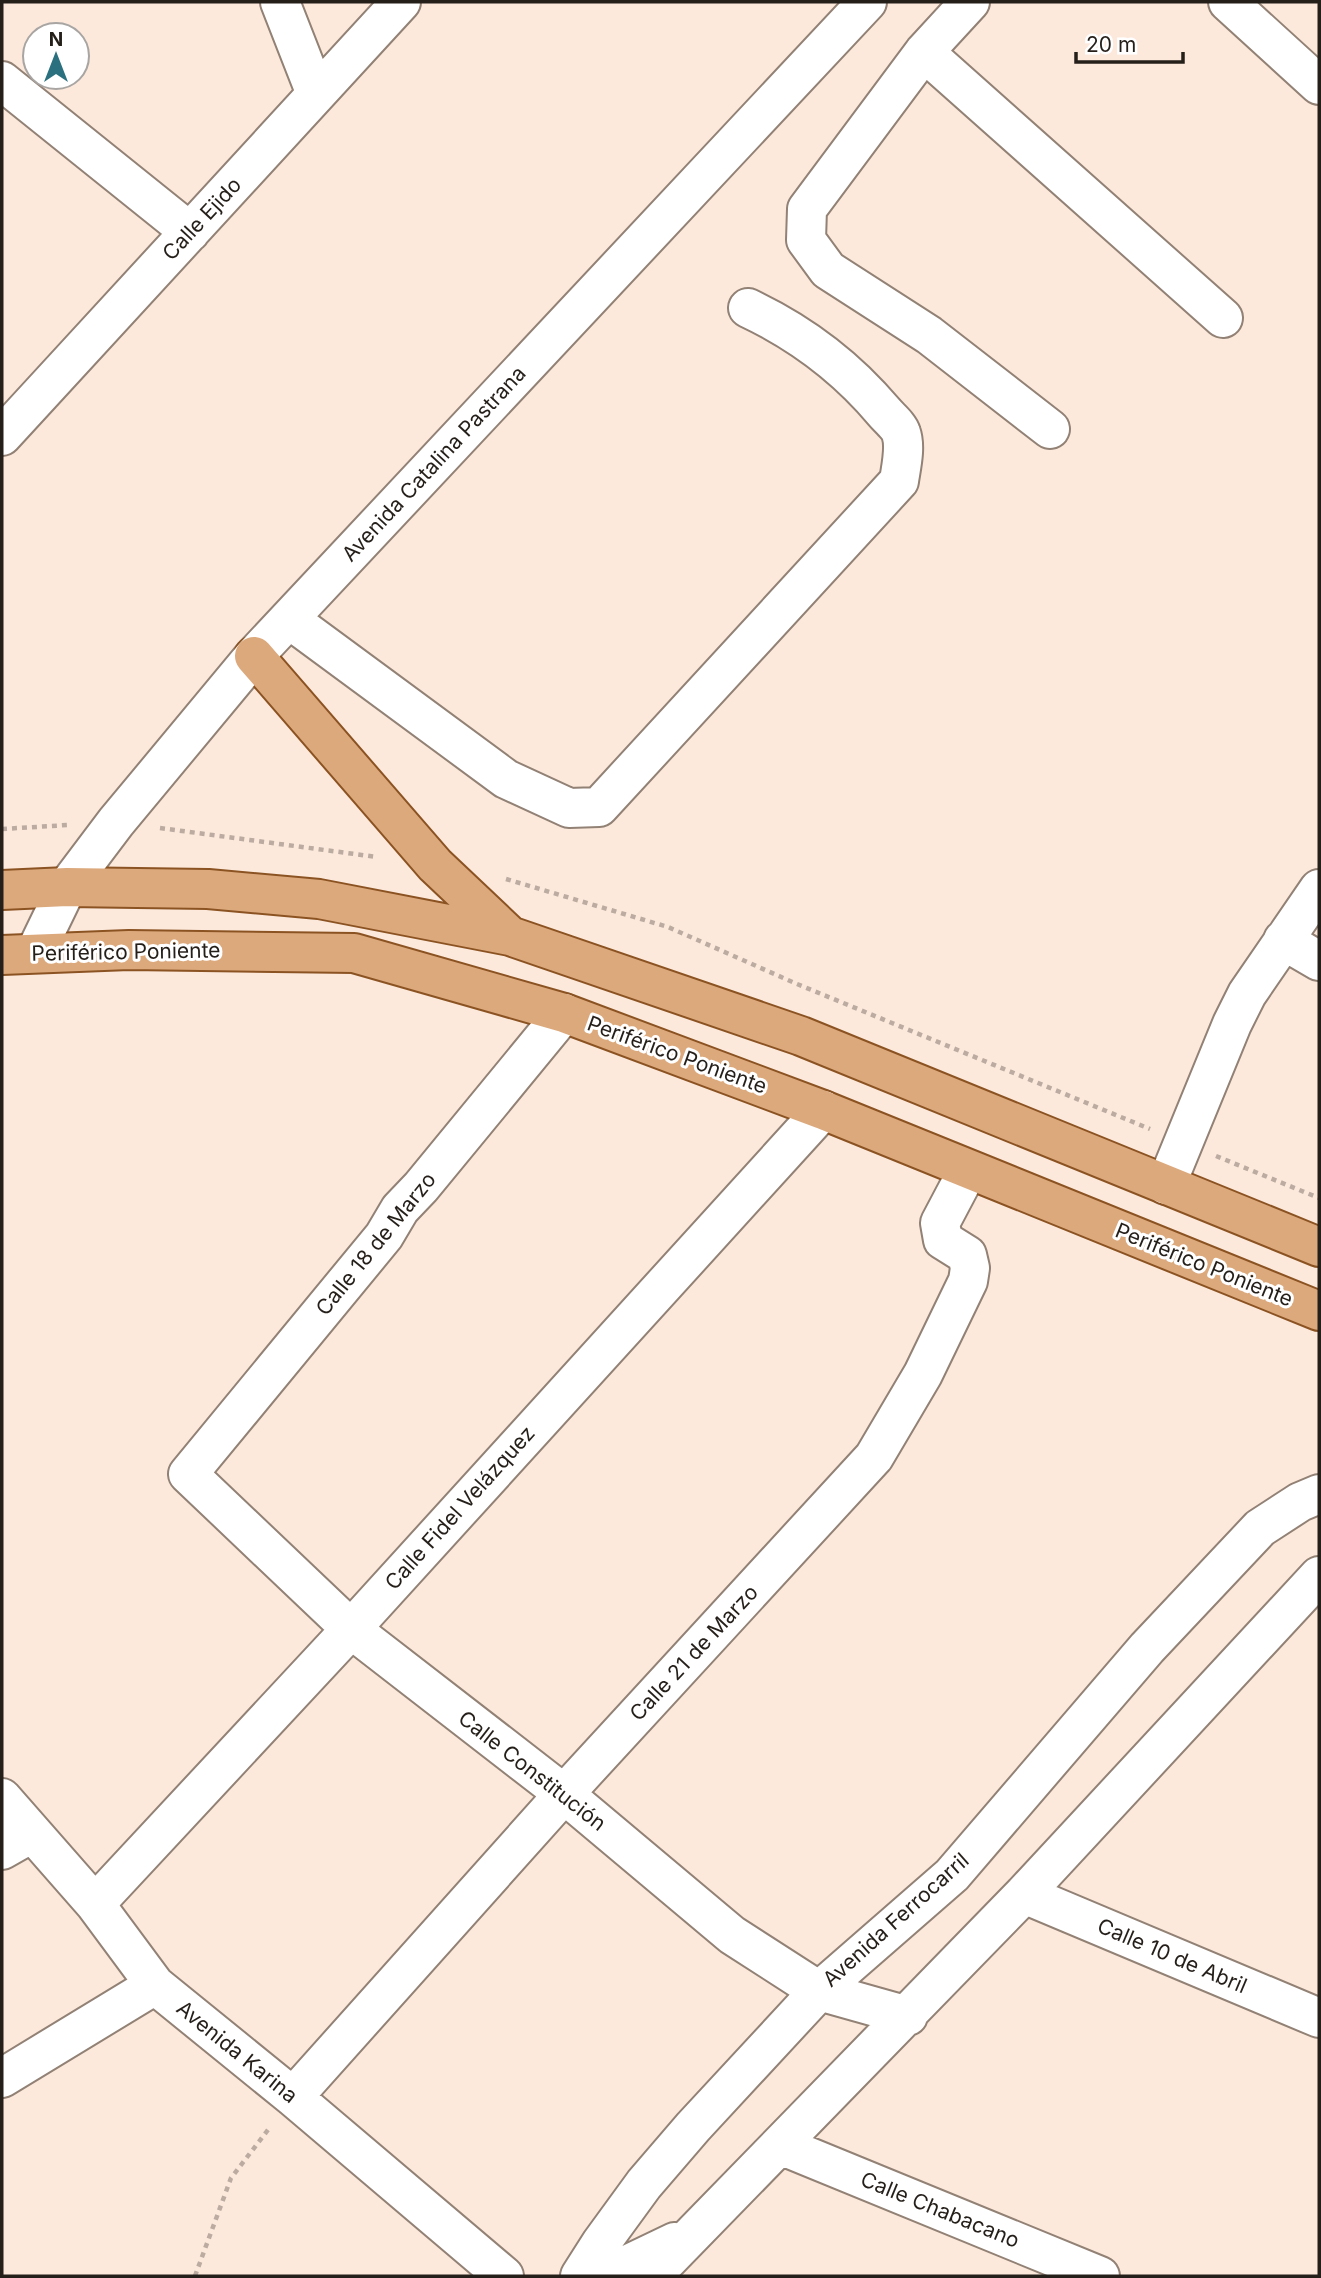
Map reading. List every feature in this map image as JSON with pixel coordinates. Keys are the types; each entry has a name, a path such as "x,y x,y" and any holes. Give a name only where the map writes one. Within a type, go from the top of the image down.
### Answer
{"main road":[{"path":"254,656 435,865 510,936"},
{"path":"2,890 67,887 208,889 319,899 510,936 801,1036 1319,1247"},
{"name":"Periférico Poniente","path":"18,954 129,950 354,953 564,1013 823,1110 1319,1311"}],"street":[{"path":"280,2 316,94"},
{"name":"Calle Ejido","path":"2,436 401,2"},
{"name":"Avenida Catalina Pastrana","path":"18,954 116,822 254,656 867,2"},
{"path":"970,2 925,52 807,209 806,240 828,270 929,335 1050,429"},
{"path":"1228,2 1319,85"},
{"path":"925,52 1223,318"},
{"path":"2,81 190,232"},
{"path":"289,619 506,779 569,808 599,807 900,481 901,432 863,387 831,359 782,324 748,308"},
{"path":"1166,1185 1247,994 1319,889"},
{"path":"1283,940 1319,961"},
{"name":"Calle 18 de Marzo","path":"188,1474 384,1236 400,1209 564,1013"},
{"name":"Calle Fidel Velázquez","path":"95,1904 351,1629 823,1110"},
{"name":"Calle 21 de Marzo","path":"293,2097 564,1794 874,1457 923,1374 968,1281 971,1268 967,1255 943,1240 940,1223 968,1170"},
{"name":"Calle Constitución","path":"188,1474 351,1629 564,1794 733,1935 819,1991 908,2016"},
{"name":"Avenida Ferrocarril","path":"580,2276 601,2243 653,2175 819,1991 952,1875 1147,1648 1260,1528 1300,1502 1319,1494"},
{"path":"652,2276 908,2016 1319,1576"},
{"name":"Avenida Karina","path":"2,1798 17,1842 95,1904 155,1985 293,2097 504,2276"},
{"name":"Calle 10 de Abril","path":"1024,1894 1319,2018"},
{"path":"2,2078 155,1985"},
{"name":"Calle Chabacano","path":"780,2145 1100,2276"},
{"path":"604,2276 694,2233"}],"path":[{"path":"195,2276 231,2178 293,2097"}]}
